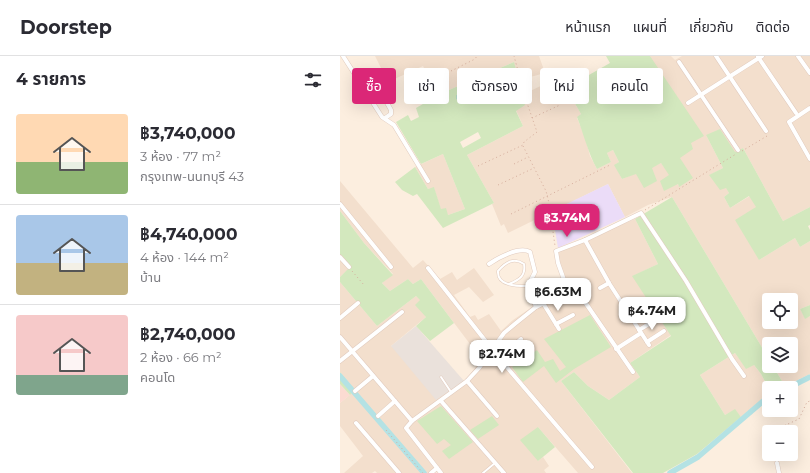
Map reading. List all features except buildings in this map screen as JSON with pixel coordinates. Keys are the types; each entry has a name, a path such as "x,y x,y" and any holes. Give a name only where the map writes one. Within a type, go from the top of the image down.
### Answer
{"street":[{"path":"343,56 352,70"},
{"path":"716,56 768,133"},
{"path":"798,56 810,73"},
{"path":"688,103 759,57 796,113"},
{"path":"679,62 738,150"},
{"path":"375,104 382,116 394,125 428,181"},
{"path":"385,118 391,114 391,110 388,104"},
{"path":"810,108 789,122 810,160"},
{"path":"340,204 392,267"},
{"path":"568,291 558,263 556,251 585,240 641,212 686,281 732,359 744,376"},
{"path":"585,240 609,283 648,343 664,331"},
{"path":"488,264 507,255 528,251 535,269 528,286 536,307"},
{"path":"340,257 349,267"},
{"path":"428,268 492,350 592,467"},
{"path":"600,288 609,283"},
{"path":"441,473 406,429 412,421 467,381 504,333 543,303 568,291 576,290 633,372"},
{"path":"340,318 358,303"},
{"path":"543,303 558,329"},
{"path":"340,361 402,312"},
{"path":"556,324 573,315"},
{"path":"616,349 657,319"},
{"path":"340,337 412,421"},
{"path":"499,358 521,339"},
{"path":"355,391 373,376"},
{"path":"467,381 497,416"},
{"path":"378,416 395,401"},
{"path":"441,401 504,473"},
{"path":"356,423 399,473"},
{"path":"777,463 779,473"},
{"path":"431,473 437,468"}],"lane":[{"path":"509,284 518,280 524,273 524,264 520,261 508,262 498,271 500,280 509,284 528,286"},
{"path":"441,377 452,393"},
{"path":"483,473 495,463"}],"path":[{"path":"451,71 475,59 477,56"},
{"path":"478,166 523,145 524,142 537,132 514,56"},
{"path":"532,118 560,105"},
{"path":"641,212 768,133"},
{"path":"523,145 547,196 552,218 556,251"},
{"path":"514,164 528,156"},
{"path":"511,214 610,165"},
{"path":"498,185 534,168"},
{"path":"349,267 364,285"},
{"path":"787,425 800,419 807,402 810,401"},
{"path":"386,430 423,473"}],"shaded area":[{"path":"375,56 539,56 543,68 540,68 540,74 532,77 532,68 514,68 514,62 500,68 457,68 457,87 449,90 449,68 424,68 423,66 419,68 404,68 404,75 396,78 396,68 381,68"},
{"path":"650,56 671,56 675,60 682,56 810,56 810,207 783,221 743,148 735,153 706,135 723,168 710,175 726,187 729,193 724,197 730,208 750,196 757,207 759,260 795,238 800,247 810,241 810,305 800,309 805,318 810,316 810,374 795,381 782,381 777,373 798,373 798,337 762,337 762,347 672,197 648,205 625,217 608,184 508,233 504,224 501,226 492,204 494,203 467,155 523,126 516,110 516,104 532,104 532,90 540,86 540,104 575,104 581,114 577,118 585,137 590,156 597,169 611,162 607,153 613,150 619,162 615,165 622,179 661,163 679,186 680,157 663,100 663,68 654,68"},
{"path":"443,154 465,209 448,215 441,210 434,188 428,189 415,167"},
{"path":"340,181 413,268 423,260 440,279 452,272 457,280 474,268 494,295 483,302 469,287 454,295 470,317 475,315 478,320 489,314 501,331 513,320 541,301 565,290 554,253 635,219 658,264 633,276 671,335 630,363 640,377 609,400 588,386 574,372 561,381 632,473 578,473 538,427 538,461 543,457 549,466 544,470 546,473 443,473 440,468 433,473 377,473 375,471 372,473 344,473 363,456 340,426 340,403 352,393 353,388 340,372 340,282 377,326 416,296 421,300 426,317 391,346 464,381 482,360 421,279 413,284 408,279 390,291 382,283 393,274 364,243 340,211"},
{"path":"608,184 625,217 558,248 552,211"},
{"path":"340,255 351,267 340,277"},
{"path":"416,326 464,381 436,400 391,346"},
{"path":"735,353 746,368 753,364 761,374 765,381 762,381 762,400 741,417 735,410 725,415 700,375"},
{"path":"340,384 350,395 340,403"}],"green space":[{"path":"606,56 650,56 658,68 601,68 610,63"},
{"path":"514,62 516,68 500,68"},
{"path":"597,70 597,104 663,104 663,75 704,136 691,143 693,149 680,158 693,178 679,187 678,184 664,191 660,181 669,175 661,163 652,168 657,181 644,188 636,174 622,179 614,165 619,162 613,150 607,153 611,162 597,169 577,117 581,114 575,104 589,104 589,75"},
{"path":"457,87 457,104 525,105 516,111 523,126 467,155 494,203 443,228 417,194 413,196 402,190 395,182 415,167 428,189 434,187 441,209 446,208 448,215 465,209 443,154 421,164 396,122 408,115 411,121 419,117 416,108 423,104 449,104 449,90","holes":["478,132 481,138 463,148 460,142"]},
{"path":"720,129 735,152 743,148 783,221 810,207 810,225 808,226 810,230 810,241 800,247 795,238 759,260 735,220 756,207 749,196 730,208 724,197 729,193 726,188 720,190 709,175 723,168 706,135"},
{"path":"672,197 762,347 762,373 777,373 782,381 765,381 754,365 746,369 735,353 700,375 725,415 735,409 741,417 697,454 663,473 633,473 561,381 574,372 588,386 609,400 640,377 630,363 671,336 632,276 658,264 635,219"},
{"path":"340,211 364,243 393,275 382,283 390,291 408,279 413,284 421,279 454,323 430,341 416,326 426,317 415,305 420,300 416,296 377,326 340,282 340,277 350,267 340,255"},
{"path":"810,305 810,316 805,319 800,309"},
{"path":"590,315 611,347 574,369 556,383 544,366 523,382 512,367 537,350 545,362 553,359 560,371 566,367 544,339"},
{"path":"340,372 353,388 350,395 340,384"},
{"path":"441,406 473,442 449,459 442,451 451,445 444,439 437,444 417,421"},
{"path":"492,416 499,425 478,439 470,430"},
{"path":"538,427 555,447 538,461 520,440"}],"waterway":[{"path":"340,376 424,473"},
{"path":"798,383 810,377"},
{"path":"670,473 698,457 762,402"}]}
